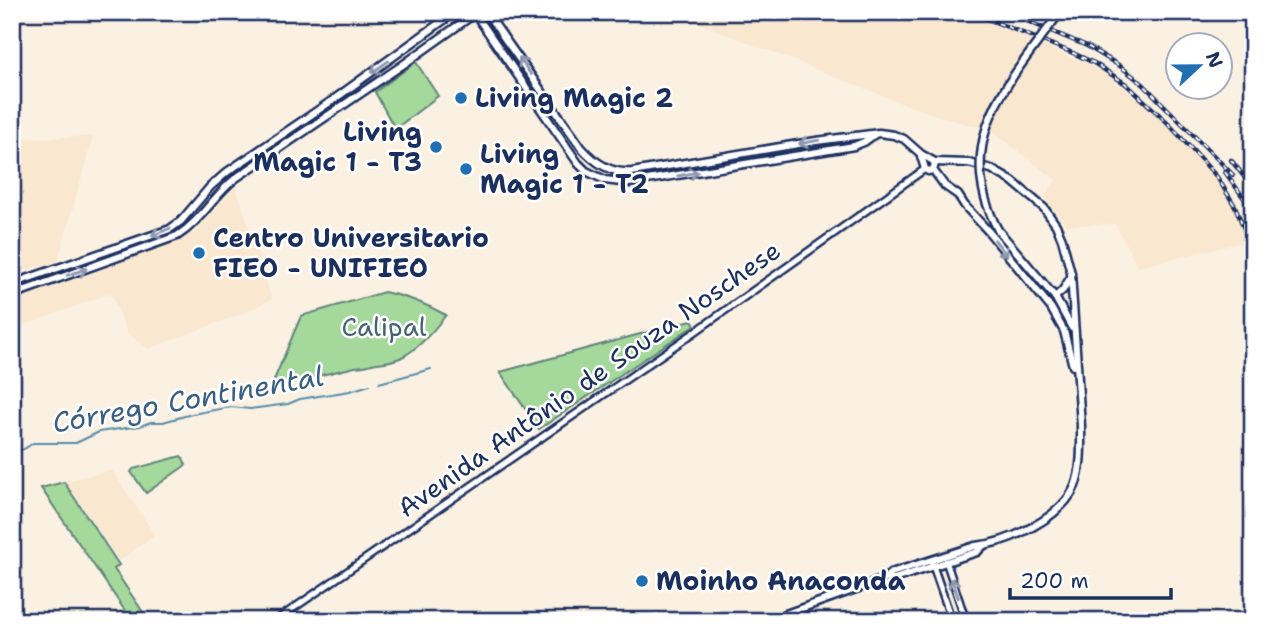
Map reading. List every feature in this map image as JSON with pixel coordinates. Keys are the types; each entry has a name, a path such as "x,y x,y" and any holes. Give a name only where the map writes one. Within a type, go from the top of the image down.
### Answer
{"main road":[{"path":"12,285 162,233 184,218 220,177 455,12"},
{"path":"486,12 594,161"},
{"path":"1060,12 999,100 982,141 979,162 981,185 990,216 998,230 1055,297 1074,333"},
{"path":"12,295 169,240 197,221 224,188 250,168 475,13 571,153 583,168 605,180 632,183 854,146 876,133"},
{"path":"400,53 404,64"},
{"path":"583,168 583,162 589,159 627,173 827,139 876,133 898,136 909,142 945,186 958,195 1051,308 1064,331 1078,385"},
{"path":"864,142 866,134"},
{"path":"250,168 260,158 262,148"},
{"path":"571,153 579,158 585,152"},
{"path":"766,621 884,579 894,579 932,563 977,552 985,545 1034,526 1060,508 1075,485 1081,449 1071,273 1056,225 1044,208 1012,181 991,169 969,163 930,165"},
{"path":"184,218 197,221"},
{"path":"184,218 187,229"},
{"path":"1055,297 1066,286 1071,273"}],"street":[{"name":"Avenida Antônio de Souza Noschese","path":"275,621 691,334 930,165"},
{"path":"945,559 966,621"},
{"path":"932,563 952,621"}],"shaded area":[{"path":"670,12 963,12 1092,66 1121,85 1175,134 1216,178 1248,241 1138,267 1115,224 1066,225 1044,198 1056,180 990,130 906,105"},
{"path":"93,137 58,261 12,274 12,138"},
{"name":"Centro Universitario FIEO - UNIFIEO","path":"236,186 272,299 244,313 148,349 127,333 111,293 12,330 12,301 87,275 195,232"},
{"path":"112,470 155,535 119,561 65,481"}],"green space":[{"path":"416,62 438,96 395,129 375,92"},
{"name":"Calipal","path":"384,292 416,301 446,315 419,345 400,358 271,387 301,316"},
{"path":"692,320 695,325 539,429 500,372"},
{"path":"181,456 186,465 146,493 131,472 133,469"},
{"path":"64,482 119,565 114,569 149,621 132,621 41,488"}],"waterway":[{"name":"Córrego Continental","path":"1249,94 1253,96"},
{"name":"Córrego Continental","path":"637,175 856,140"},
{"name":"Córrego Continental","path":"379,383 431,369"},
{"name":"Córrego Continental","path":"12,450 21,450 33,443 76,443 99,432 231,407 250,409 288,404 300,399 370,385"}],"railway":[{"path":"970,12 1073,53 1126,84 1166,121 1217,177 1235,206 1253,251"},
{"path":"1005,12 1087,46 1120,66 1143,84 1233,175"},
{"path":"1231,160 1253,188"},
{"path":"1225,172 1253,213"},
{"path":"1248,621 1253,563"}],"place":[{"name":"Living Magic 2","path":"461,98"},
{"name":"Living Magic 1 - T3","path":"436,147"},
{"name":"Living Magic 1 - T2","path":"466,169"},
{"name":"Centro Universitario FIEO - UNIFIEO","path":"199,253"},
{"name":"Moinho Anaconda","path":"642,581"}]}
